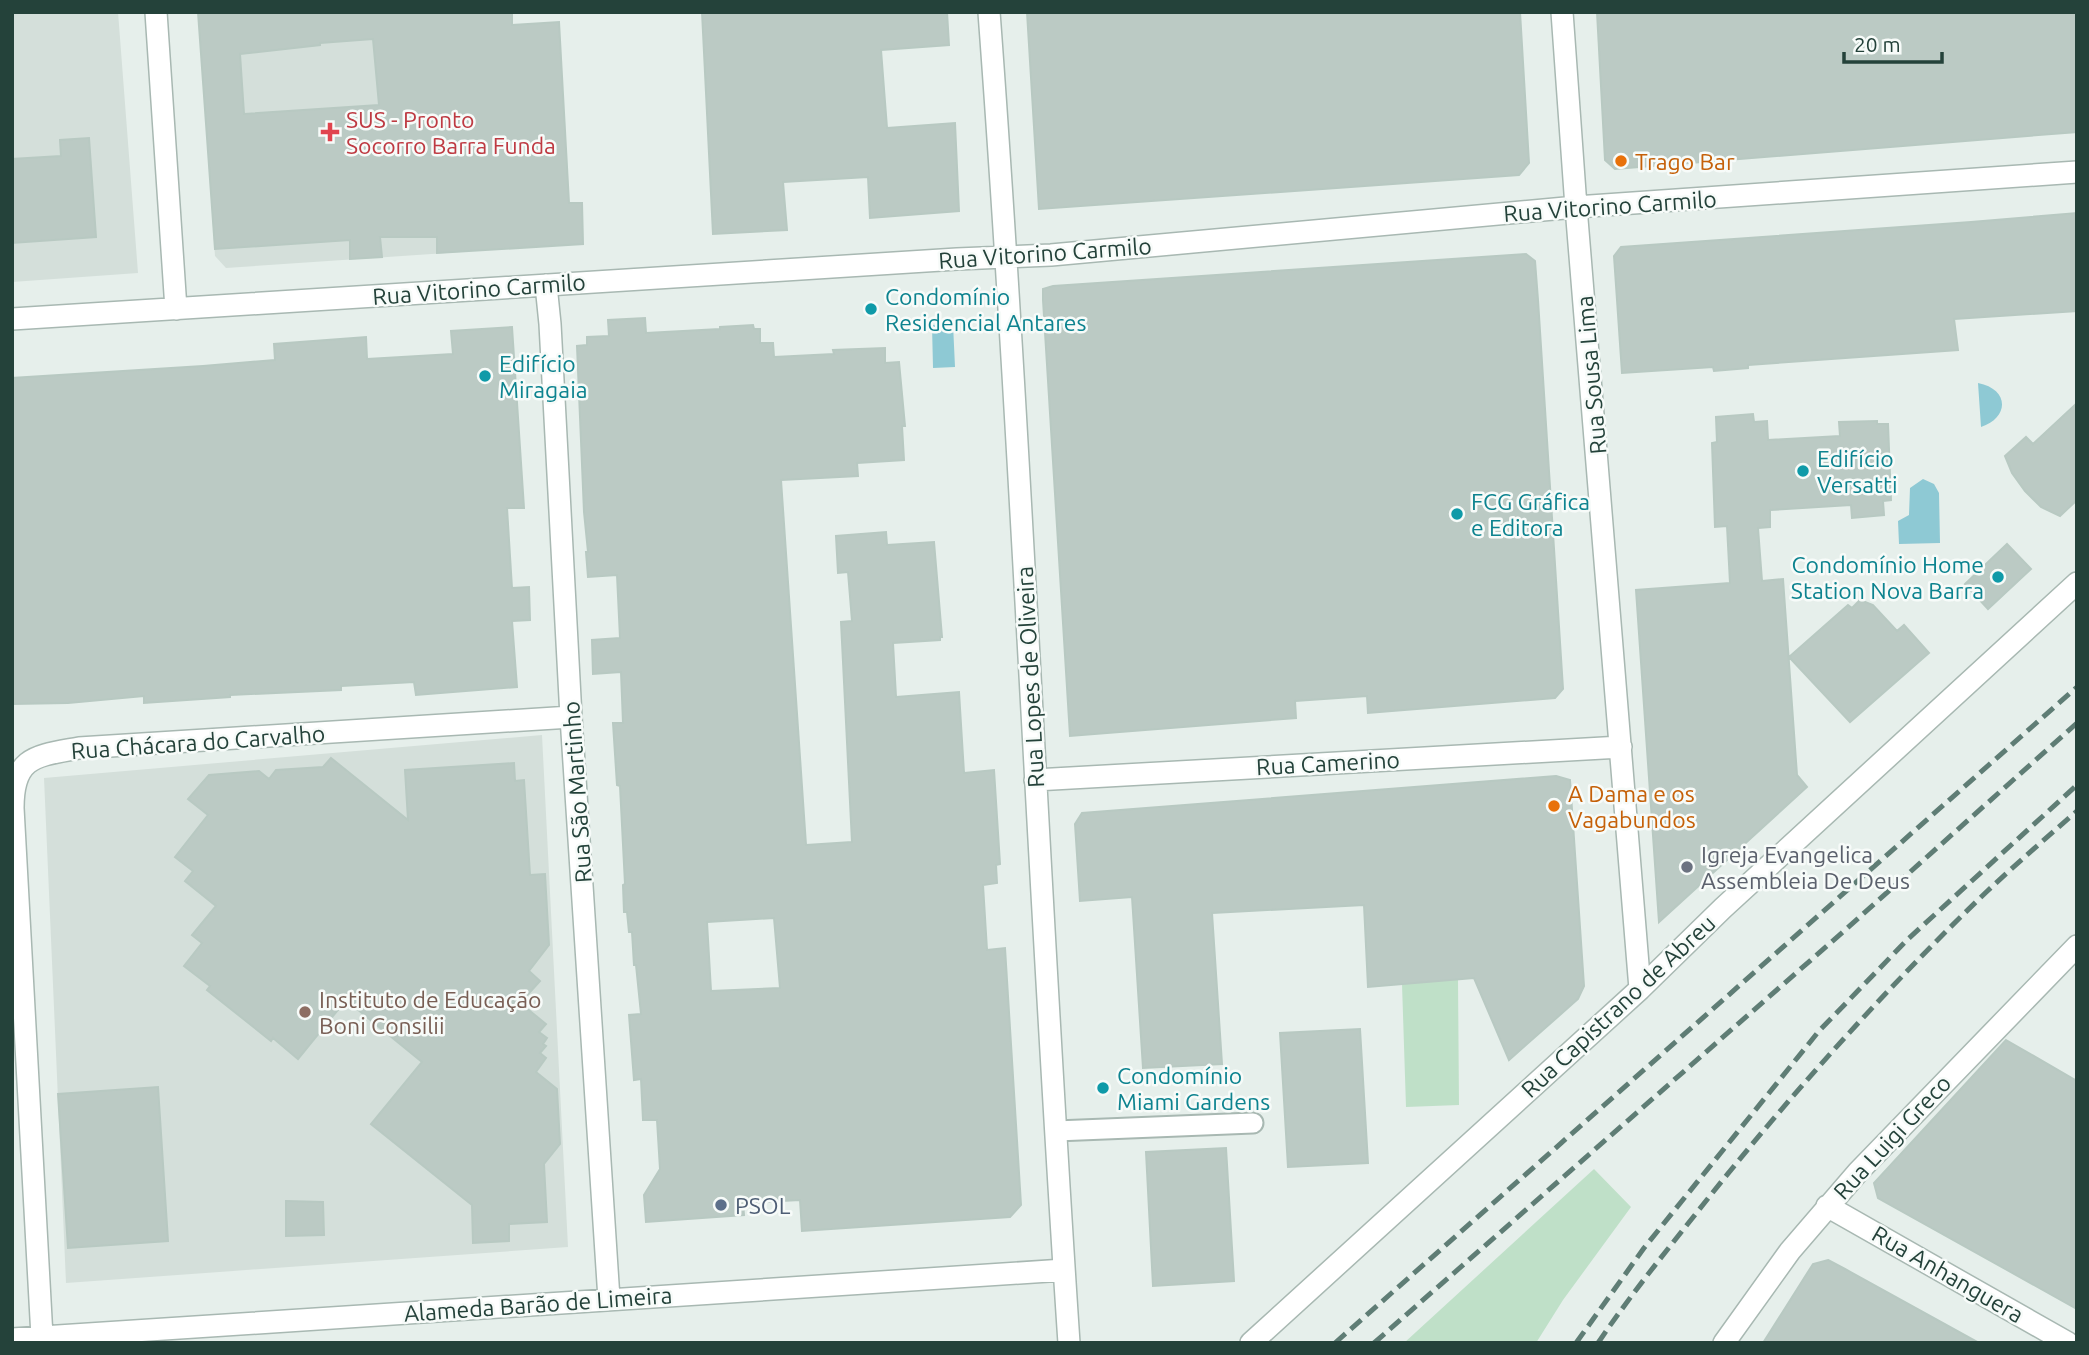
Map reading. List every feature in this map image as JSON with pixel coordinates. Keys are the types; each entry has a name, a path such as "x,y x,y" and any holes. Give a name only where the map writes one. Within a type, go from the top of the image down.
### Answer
{"street":[{"path":"156,12 176,309"},
{"name":"Rua Lopes de Oliveira","path":"989,12 1007,256 1069,1343"},
{"name":"Rua Sousa Lima","path":"1562,12 1640,989"},
{"name":"Rua Vitorino Carmilo","path":"12,319 1051,255 1576,208 2077,173"},
{"name":"Rua São Martinho","path":"546,285 609,1299"},
{"name":"Rua Capistrano de Abreu","path":"1251,1343 1640,989 2077,583"},
{"name":"Rua Chácara do Carvalho","path":"42,1337 14,827 13,790 17,774 29,761 46,754 79,748 571,717"},
{"name":"Rua Camerino","path":"1035,780 1621,747"},
{"name":"Rua Luigi Greco","path":"1724,1343 1790,1251 1827,1206 2077,946"},
{"name":"Rua Anhanguera","path":"1827,1206 2068,1343"},
{"name":"Alameda Barão de Limeira","path":"12,1339 1064,1270"}],"lane":[{"path":"1056,1131 1253,1123"}],"shaded area":[{"path":"12,12 118,12 138,273 12,282"},
{"name":"SUS - Pronto Socorro Barra Funda","path":"198,12 444,12 461,252 226,268 215,256"},
{"name":"Instituto de Educação Boni Consilii","path":"542,735 568,1247 66,1283 44,778"}],"green space":[{"path":"1458,979 1459,1105 1406,1107 1402,984"},
{"path":"1594,1169 1631,1207 1563,1300 1536,1343 1404,1343"}],"water":[{"path":"953,324 955,367 933,368 932,325"},
{"path":"1978,383 1996,391 2002,404 1997,417 1981,427"},
{"path":"1923,479 1934,484 1939,493 1940,543 1899,544 1898,521 1909,515 1910,488"}],"building":[{"name":"SUS - Pronto Socorro Barra Funda","path":"198,12 512,12 512,25 559,22 569,203 582,203 583,244 437,253 437,237 380,237 382,257 350,259 350,240 215,249","holes":["373,39 379,105 244,114 240,54"]},
{"path":"702,12 947,12 949,45 881,50 887,128 955,123 959,211 870,218 868,177 783,182 787,230 713,234"},
{"path":"1027,12 1520,12 1529,163 1519,175 1039,209"},
{"path":"1597,12 2077,12 2077,132 1615,169 1605,160"},
{"path":"89,138 96,237 12,243 12,159 61,156 60,140"},
{"path":"2077,213 2077,311 1954,319 1958,350 1748,365 1748,368 1714,371 1713,367 1622,373 1614,256 1621,247"},
{"path":"1526,254 1535,261 1538,300 1563,689 1555,698 1368,713 1367,696 1295,701 1296,718 1070,736 1043,289 1053,286"},
{"path":"645,318 646,333 753,325 754,329 760,329 760,343 773,343 774,357 834,354 833,350 885,348 885,363 899,362 905,426 902,426 904,460 857,463 858,476 781,480 806,845 852,842 841,622 852,621 848,572 838,573 836,536 886,532 887,545 934,542 942,637 940,640 893,643 896,697 959,692 964,773 994,770 1000,864 996,865 997,883 983,885 987,950 1005,948 1021,1205 1010,1217 802,1231 800,1200 743,1203 744,1215 646,1222 644,1195 660,1169 657,1120 643,1120 641,1079 634,1080 629,1015 641,1014 632,932 629,932 627,912 624,912 620,786 617,785 613,723 623,723 621,672 593,674 592,640 620,638 617,575 588,577 577,346 587,345 587,337 609,336 608,320","holes":["774,918 780,988 711,991 707,922"]},
{"path":"512,327 524,508 507,508 512,588 529,587 530,620 512,621 517,687 416,695 414,682 341,686 341,690 230,695 144,703 144,696 68,703 12,704 12,378 275,360 274,344 366,337 367,359 453,354 451,331"},
{"path":"2077,403 2077,500 2060,516 2041,507 2025,491 2012,473 2005,456 2026,437 2033,444"},
{"path":"1753,414 1754,422 1767,421 1768,440 1840,436 1839,422 1877,421 1877,424 1888,424 1891,500 1883,501 1884,515 1852,518 1851,505 1770,510 1770,527 1758,528 1762,581 1783,579 1797,775 1807,787 1659,922 1636,590 1730,583 1727,526 1715,527 1712,443 1717,442 1716,417"},
{"name":"Condomínio Home Station Nova Barra","path":"2007,544 2031,569 1988,609 1965,584"},
{"path":"1860,600 1873,605 1897,631 1904,625 1929,653 1850,722 1789,657 1848,605 1852,608"},
{"path":"331,758 408,820 405,770 514,763 515,781 524,780 530,875 545,874 549,945 529,971 540,981 520,1003 546,1024 539,1032 547,1038 543,1044 546,1046 540,1053 546,1058 536,1072 557,1089 560,1144 544,1164 547,1222 509,1224 509,1241 473,1243 472,1205 371,1124 422,1062 346,1000 298,1059 207,990 210,986 184,966 202,943 192,935 216,906 185,881 193,871 175,857 208,815 188,799 209,775 259,771 269,779 276,770 323,767"},
{"path":"1556,776 1570,780 1584,986 1578,999 1509,1060 1474,978 1368,987 1364,905 1212,913 1222,1064 1143,1068 1132,897 1080,901 1075,824 1082,813"},
{"path":"1360,1029 1368,1163 1288,1167 1280,1033"},
{"path":"2006,1040 2077,1081 2077,1309 1878,1198 1874,1183"},
{"path":"158,1087 168,1241 68,1248 58,1094"},
{"path":"1226,1148 1234,1281 1153,1286 1146,1152"},
{"path":"286,1201 323,1202 324,1235 286,1236"},
{"path":"1828,1260 1979,1343 1763,1343 1813,1264"}],"railway":[{"path":"1335,1343 2077,687"},
{"path":"1374,1343 2077,723"},
{"path":"1576,1343 1644,1248 1819,1031 1908,939 2077,785"},
{"path":"1598,1343 1646,1276 1731,1170 1833,1051 1904,974 1978,900 2077,811"}],"place":[{"name":"SUS - Pronto Socorro Barra Funda","path":"330,132"},
{"name":"Trago Bar","path":"1621,161"},
{"name":"Condomínio Residencial Antares","path":"871,309"},
{"name":"Edifício Miragaia","path":"485,376"},
{"name":"Edifício Versatti","path":"1803,471"},
{"name":"FCG Gráfica e Editora","path":"1457,514"},
{"name":"Condomínio Home Station Nova Barra","path":"1998,577"},
{"name":"A Dama e os Vagabundos","path":"1554,806"},
{"name":"Igreja Evangelica Assembleia De Deus","path":"1687,867"},
{"name":"Instituto de Educação Boni Consilii","path":"305,1012"},
{"name":"Condomínio Miami Gardens","path":"1103,1088"},
{"name":"PSOL","path":"721,1205"}]}
